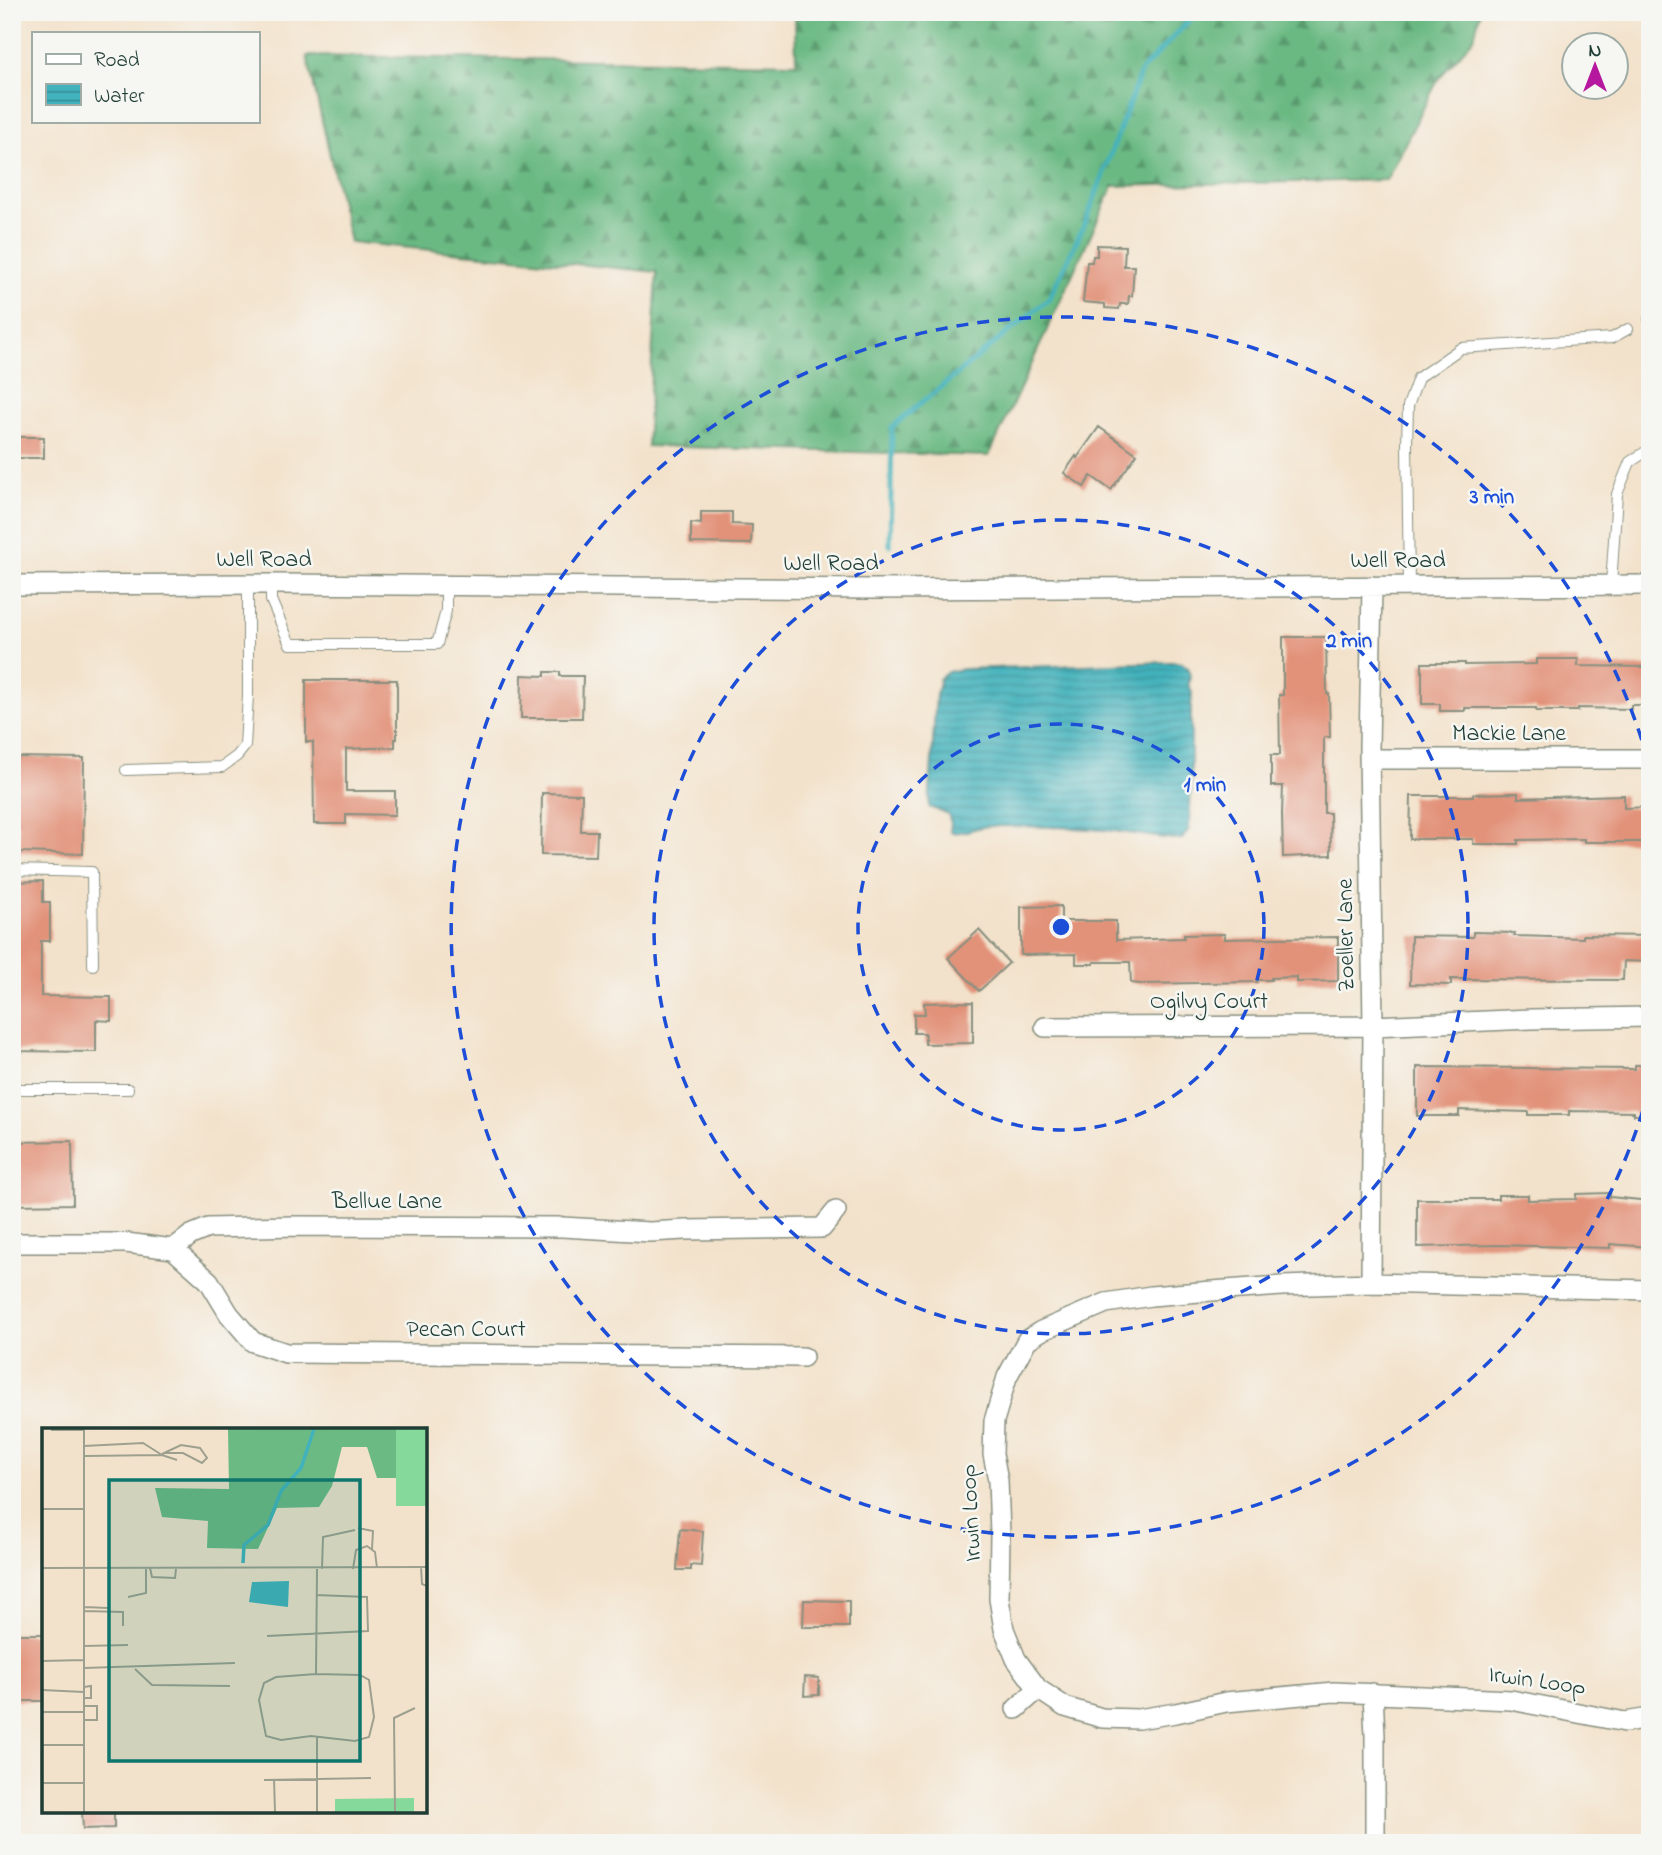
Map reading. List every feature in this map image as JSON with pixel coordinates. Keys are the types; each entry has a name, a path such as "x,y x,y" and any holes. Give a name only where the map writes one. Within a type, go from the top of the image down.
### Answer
{"street":[{"name":"Well Road","path":"12,585 271,584 871,589 1650,585"},
{"name":"Zoeller Lane","path":"1371,1283 1373,1026 1369,759 1372,586"},
{"name":"Mackie Lane","path":"1369,759 1650,758"},
{"path":"1373,1026 1650,1017"},
{"name":"Ogilvy Court","path":"1045,1027 1373,1026"},
{"name":"Bellue Lane","path":"173,1249 191,1235 208,1228 562,1227 650,1233 822,1228 836,1211"},
{"path":"12,1243 126,1242 173,1249"},
{"name":"Pecan Court","path":"173,1249 209,1282 229,1314 253,1342 285,1353 803,1357"},
{"name":"Irwin Loop","path":"1650,1290 1371,1283 1223,1290 1106,1303 1027,1339 1007,1377 994,1421 993,1454 998,1480 999,1599 1004,1629 1016,1659 1038,1689 1065,1707 1102,1718 1138,1719 1226,1702 1334,1692 1511,1700 1625,1722 1650,1718"},
{"path":"1016,1709 1038,1689"},
{"path":"1373,1693 1375,1843"}],"lane":[{"path":"1409,586 1408,419 1409,406 1418,378 1461,348 1612,338 1628,329"},
{"path":"1611,585 1617,494 1630,461 1650,449"},
{"path":"126,769 222,767 245,746 248,584"},
{"path":"271,584 271,600 290,644 437,644 446,611 446,585"},
{"path":"12,870 92,872 93,965"},
{"path":"12,1089 128,1089"}],"green space":[{"path":"795,12 1480,12 1474,38 1439,78 1386,180 1113,186 989,456 647,446 657,272 350,242 307,56 796,63"}],"water":[{"path":"1182,663 1189,669 1188,682 1192,693 1189,829 1182,839 1106,830 1041,827 992,826 950,832 948,814 929,807 936,694 939,679 948,672 964,669"}],"building":[{"path":"1097,245 1125,246 1124,266 1134,266 1132,296 1129,296 1128,304 1120,304 1119,309 1105,308 1105,304 1083,302 1087,262 1092,262 1093,256 1097,256"},
{"path":"1099,427 1137,454 1111,490 1091,476 1084,487 1064,473"},
{"path":"12,437 44,437 44,458 12,458"},
{"path":"701,512 732,512 732,524 752,525 751,544 691,543 691,523 701,524"},
{"path":"1283,637 1326,637 1330,737 1324,737 1324,813 1330,813 1331,855 1283,857 1283,786 1271,786 1271,755 1280,755 1279,695 1283,695"},
{"path":"1536,659 1578,659 1578,666 1650,667 1650,705 1631,705 1631,709 1578,708 1578,711 1465,708 1465,711 1440,711 1440,704 1422,704 1422,663 1536,664"},
{"path":"545,672 560,672 560,676 583,676 582,718 521,718 522,675 545,676"},
{"path":"306,680 397,680 395,747 346,749 346,791 395,791 395,815 346,814 346,824 314,824 313,742 306,742"},
{"path":"12,757 84,758 83,854 19,852 18,824 12,824"},
{"path":"542,793 582,794 581,831 597,831 596,856 541,855"},
{"path":"1518,793 1518,798 1624,795 1624,808 1650,807 1650,842 1584,842 1584,839 1473,844 1473,839 1410,839 1411,796"},
{"path":"43,881 43,902 50,902 50,941 41,941 41,996 111,997 111,1021 96,1020 96,1052 12,1051 12,882"},
{"path":"1061,906 1061,921 1116,921 1116,940 1225,934 1225,939 1338,937 1338,981 1297,982 1297,977 1271,978 1257,982 1140,984 1131,983 1130,962 1076,964 1076,954 1021,955 1021,907"},
{"path":"979,930 1009,963 979,991 948,958"},
{"path":"1473,932 1583,938 1583,935 1650,936 1650,962 1624,961 1623,980 1451,979 1451,985 1410,984 1411,936 1473,937"},
{"path":"973,1002 973,1043 925,1044 925,1033 914,1033 914,1014 925,1014 924,1003"},
{"path":"1635,1065 1650,1065 1650,1115 1634,1115 1634,1112 1569,1111 1569,1115 1528,1115 1528,1112 1459,1110 1459,1116 1417,1116 1417,1067 1635,1069"},
{"path":"72,1141 73,1204 14,1205 14,1142"},
{"path":"1610,1193 1610,1197 1650,1201 1650,1247 1610,1244 1610,1248 1497,1245 1417,1247 1417,1199 1498,1199 1498,1195 1528,1195 1528,1200 1576,1199 1576,1194"},
{"path":"680,1529 703,1531 701,1566 691,1565 691,1570 677,1570"},
{"path":"804,1600 849,1601 849,1627 803,1627"},
{"path":"12,1634 42,1634 42,1701 12,1701"},
{"path":"805,1677 819,1678 819,1695 804,1696"},
{"path":"82,1813 114,1813 114,1828 83,1829"}],"waterway":[{"path":"890,545 892,427 1049,299 1086,221 1141,71 1197,12"}]}
